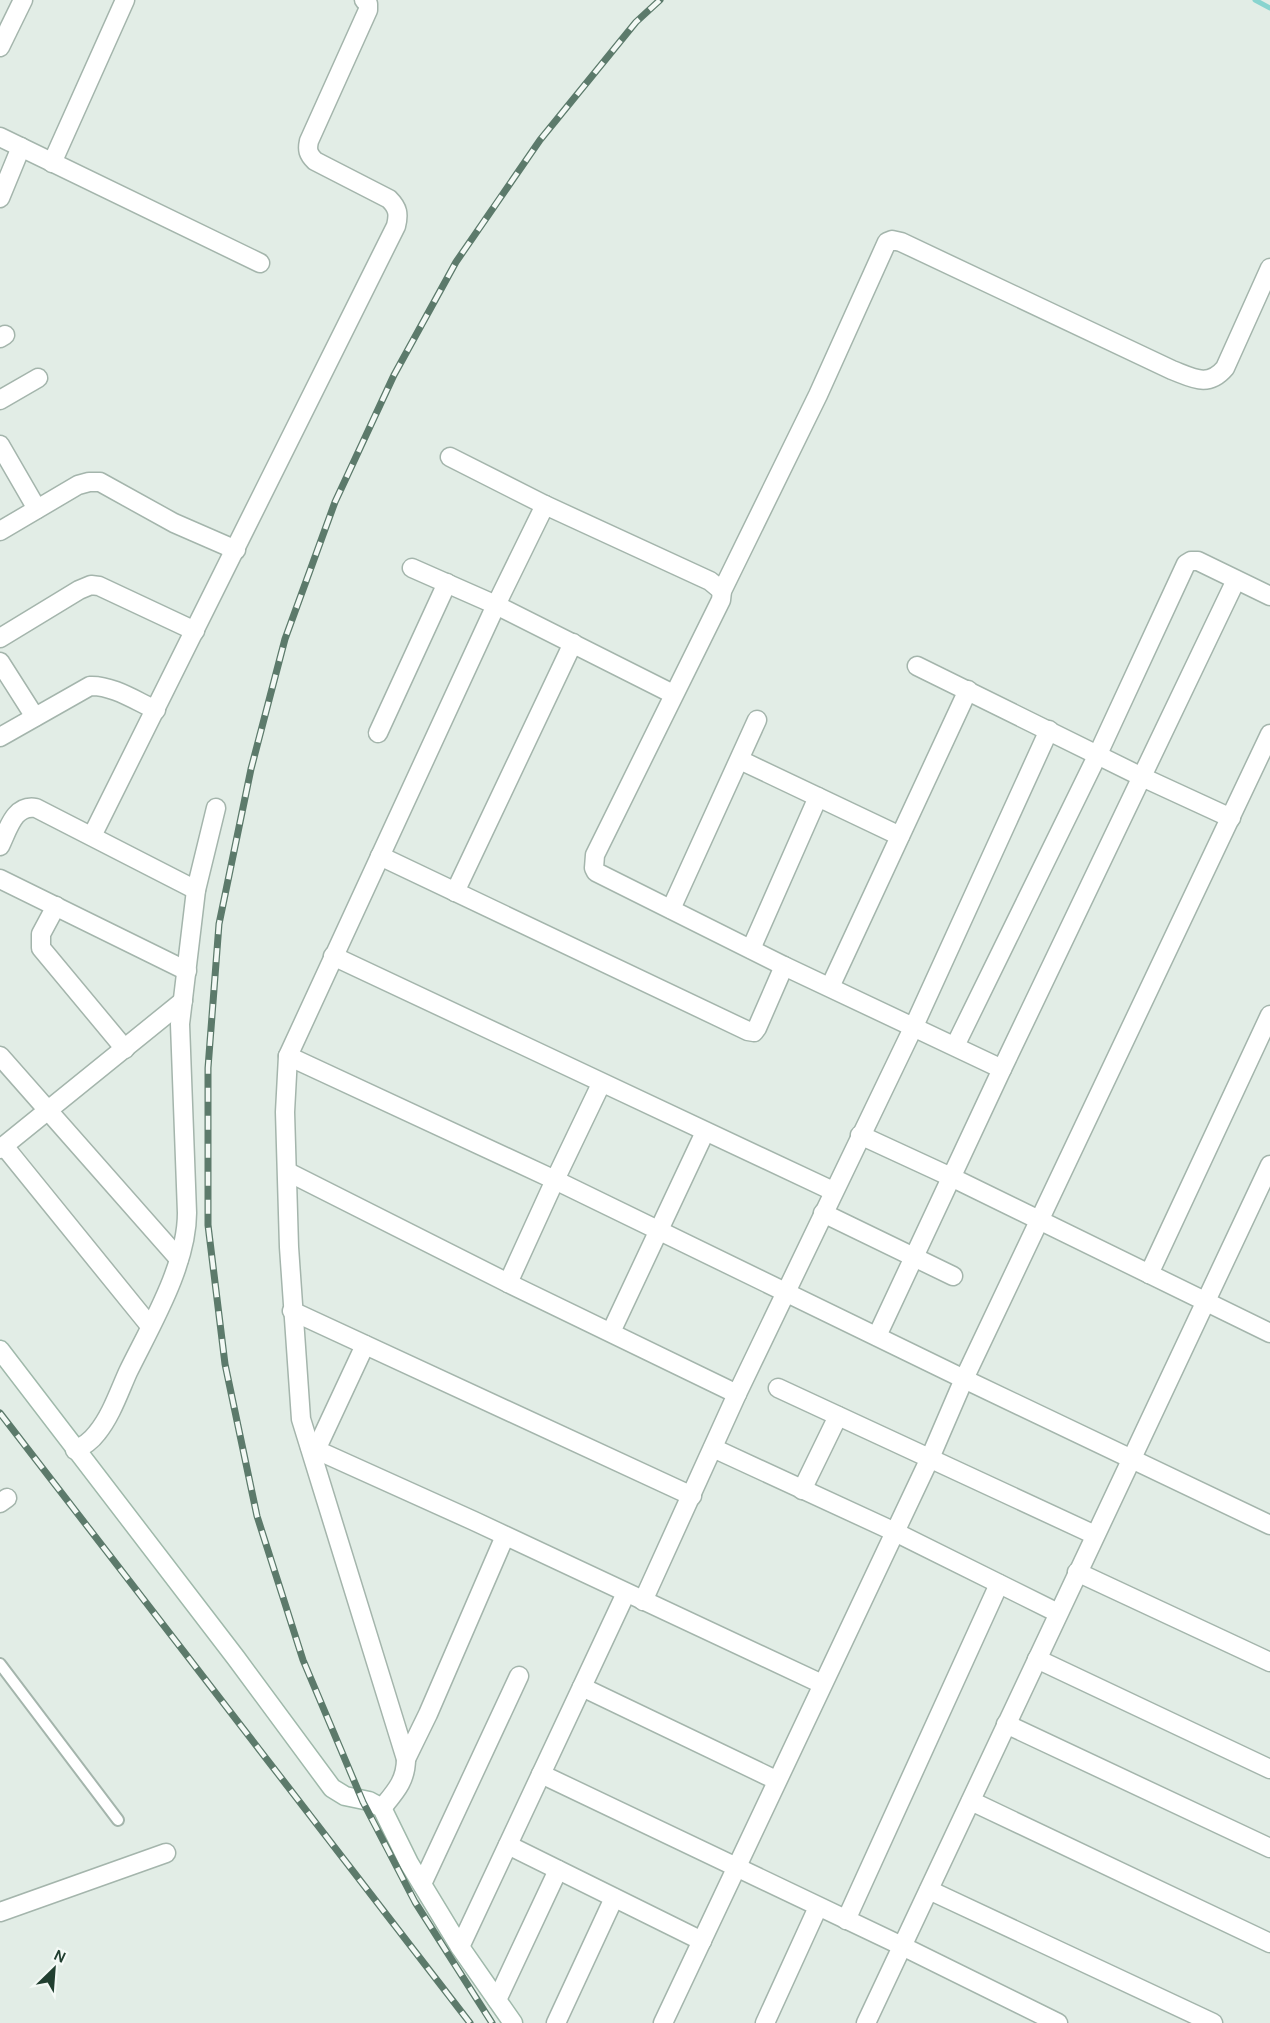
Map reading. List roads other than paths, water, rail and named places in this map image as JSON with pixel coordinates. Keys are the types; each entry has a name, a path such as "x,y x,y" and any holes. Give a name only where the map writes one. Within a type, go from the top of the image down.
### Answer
{"street":[{"path":"0,48 23,0"},
{"path":"52,163 125,0"},
{"path":"92,836 396,226 399,214 396,206 389,199 315,161 309,155 308,149 309,141 368,10 368,4 364,0"},
{"path":"0,137 260,263"},
{"path":"0,198 21,147"},
{"path":"1002,1069 784,966 596,872 593,861 721,600 722,591 818,395 887,242 892,240 901,242 1172,370 1196,379 1208,380 1217,378 1225,368 1270,268"},
{"path":"0,400 38,378"},
{"path":"0,445 37,509"},
{"path":"450,457 545,505 710,581 722,591"},
{"path":"0,531 78,485 100,482 174,523 236,550"},
{"path":"382,1808 402,1783 406,1771 406,1759 313,1448 301,1419 292,1311 285,1112 288,1056 495,605 545,505"},
{"path":"956,1046 1098,754 1186,564 1198,561 1270,596"},
{"path":"412,567 495,605 673,694"},
{"path":"877,1336 1236,580"},
{"path":"378,733 447,583"},
{"path":"0,638 91,585 99,586 195,631"},
{"path":"455,891 573,643"},
{"path":"0,662 35,717"},
{"path":"917,666 1142,777 1232,818"},
{"path":"0,737 90,686 110,689 156,710"},
{"path":"830,987 968,690"},
{"path":"671,909 757,720"},
{"path":"643,1601 737,1394 914,1026 1049,730"},
{"path":"663,2023 776,1780 895,1533 964,1379 1268,741"},
{"path":"740,760 900,836"},
{"path":"751,949 818,797"},
{"path":"0,846 4,826 18,811 28,807 36,808 196,890"},
{"path":"75,1450 98,1433 150,1326 179,1259 187,1230 180,1024 196,890 216,808"},
{"path":"380,856 748,1031 754,1032 757,1028 784,966"},
{"path":"0,879 187,970"},
{"path":"56,906 41,934 41,948 125,1048"},
{"path":"333,956 833,1191"},
{"path":"150,1326 2,1148 183,1001"},
{"path":"1149,1274 1270,1015"},
{"path":"0,1056 179,1259"},
{"path":"288,1056 555,1180 1270,1525"},
{"path":"508,1283 602,1084"},
{"path":"611,1332 705,1132"},
{"path":"860,1136 951,1177 1270,1333"},
{"path":"866,2023 1270,1165"},
{"path":"288,1173 737,1394"},
{"path":"823,1213 953,1276"},
{"path":"292,1311 692,1496"},
{"path":"313,1448 365,1345"},
{"path":"0,1350 236,1658 332,1788 345,1796 369,1801 382,1808 397,1840 460,1947 513,2023"},
{"path":"778,1388 1095,1535"},
{"path":"802,1490 838,1416"},
{"path":"313,1448 822,1684"},
{"path":"713,1448 895,1533 1058,1613"},
{"path":"406,1759 428,1714 505,1536"},
{"path":"1077,1572 1270,1662"},
{"path":"846,1920 999,1584"},
{"path":"460,1947 626,1593"},
{"path":"1037,1659 1270,1769"},
{"path":"422,1884 519,1676"},
{"path":"582,1688 776,1780"},
{"path":"1006,1724 1270,1848"},
{"path":"541,1774 1058,2023"},
{"path":"971,1801 1270,1943"},
{"path":"508,1845 702,1941"},
{"path":"0,1912 166,1853"},
{"path":"497,2000 558,1870"},
{"path":"929,1890 1213,2023"},
{"path":"556,2023 614,1898"},
{"path":"765,2023 818,1907"}],"lane":[{"path":"0,1664 118,1821"}],"waterway":[{"path":"1255,0 1270,8"}],"railway":[{"path":"492,2023 415,1902 363,1802 303,1660 257,1516 225,1364 208,1225 208,1068 219,924 251,769 285,639 335,502 394,375 456,262 540,140 636,22 660,0"},
{"path":"0,1413 470,2023"}]}
